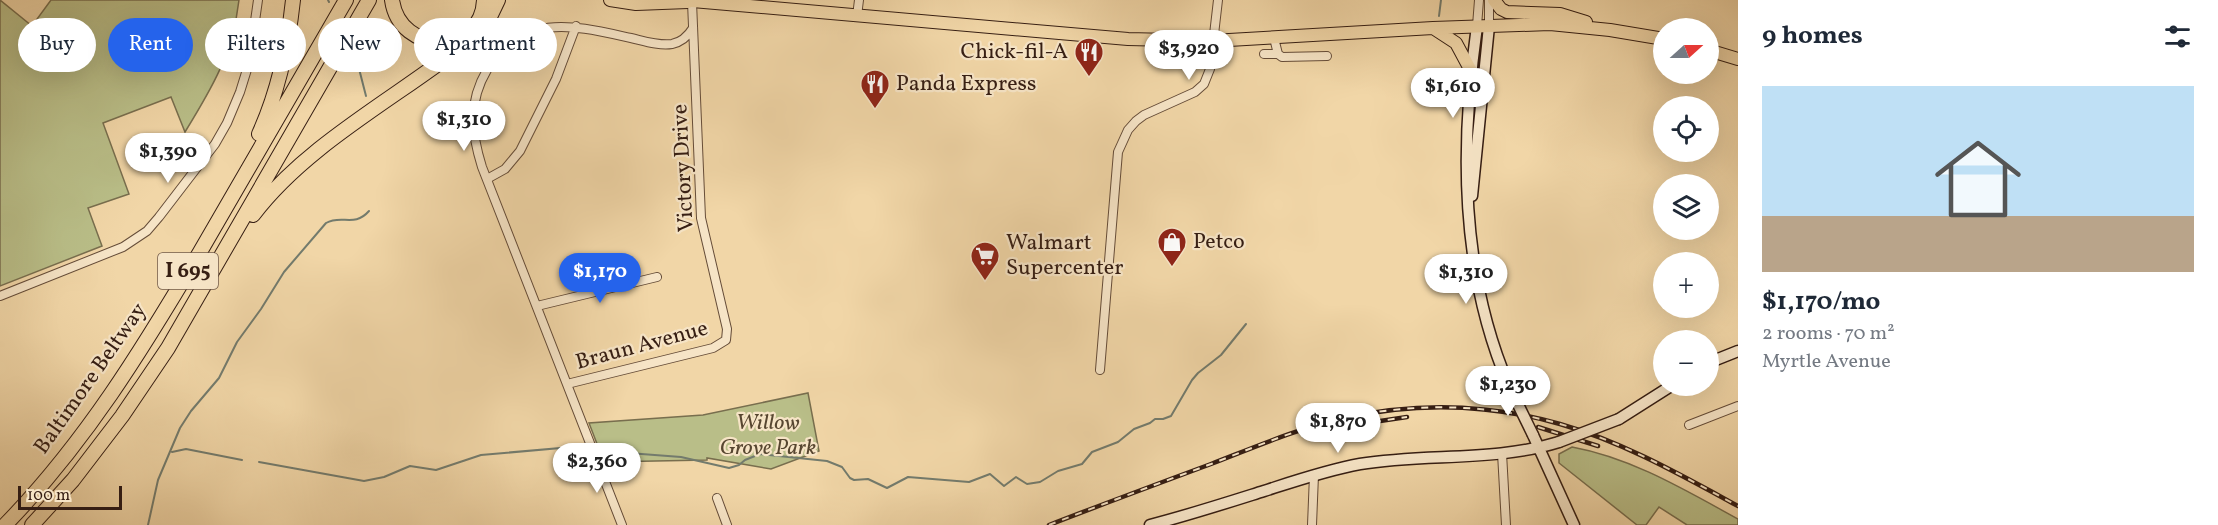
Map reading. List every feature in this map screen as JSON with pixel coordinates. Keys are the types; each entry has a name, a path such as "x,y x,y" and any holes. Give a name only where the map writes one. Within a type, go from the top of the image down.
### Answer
{"highway":[{"path":"226,207 274,99 288,46 293,0"},
{"name":"Baltimore Beltway","path":"5,525 50,475 106,404 140,353 346,0"},
{"name":"Baltimore Beltway","path":"32,525 73,480 122,416 168,348 369,0"},
{"path":"392,0 395,14 406,30 421,39 437,42 450,41 468,32 476,24 485,2"},
{"path":"213,270 266,198 285,178 317,151 475,36 487,23 498,0"}],"main road":[{"path":"610,0 636,4 687,1 1082,36 1212,41 1433,28 1550,24 1653,37"},
{"path":"1491,0 1507,12 1560,14 1610,30"},
{"path":"1433,28 1456,43 1471,71"},
{"path":"1719,53 1738,58"}],"street":[{"path":"0,296 123,247 147,231 214,144 227,123 249,63 258,0"},
{"path":"857,16 859,0"},
{"path":"1100,370 1118,152 1128,130 1136,121 1144,115 1196,92 1204,84 1208,77 1218,0"},
{"path":"1470,214 1476,175 1483,26 1479,0"},
{"path":"1491,0 1471,71 1466,171 1479,300 1494,349 1509,386 1574,525"},
{"name":"Victory Drive","path":"687,1 696,53 701,218 725,320 726,340"},
{"path":"622,525 487,179 476,146 472,117 482,79 501,53 523,37 560,25 576,26 660,44 678,42 687,37 693,28"},
{"path":"487,179 505,169 520,151 555,79 576,26"},
{"path":"1274,38 1278,54"},
{"path":"1264,54 1278,54 1287,58 1327,56"},
{"path":"537,306 657,277"},
{"name":"Braun Avenue","path":"567,384 713,348 726,340"},
{"path":"1719,359 1738,351"},
{"path":"1150,525 1353,465 1386,460 1502,453 1539,448 1619,419 1655,396"},
{"path":"1689,425 1738,406"},
{"path":"1502,453 1506,525"},
{"path":"1312,525 1314,475"},
{"path":"717,498 727,525"}],"green space":[{"path":"0,0 22,18 18,18 18,72 96,72 96,18 38,18 51,0 239,0 236,18 205,18 205,72 218,72 185,132 171,97 103,123 129,194 88,208 102,246 0,286"},
{"name":"Willow Grove Park","path":"808,393 819,451 771,469 707,458 707,460 604,462 589,423 703,415"},
{"path":"1572,447 1616,459 1658,476 1738,519 1738,525 1687,525 1659,507 1646,525 1637,525 1559,463 1559,454"}],"waterway":[{"path":"1439,16 1441,0"},
{"path":"360,72 366,96"},
{"path":"148,525 158,480 180,428 219,378 237,342 284,272 326,223 358,219 369,211"},
{"path":"602,451 681,457 729,468 760,454 827,461 842,467 854,480 868,479 887,488 908,477 969,482 990,474 1004,486 1016,477 1027,484 1040,482 1058,471 1082,464 1092,452 1118,442 1134,429 1155,419 1171,416 1192,380 1221,355 1246,324"},
{"path":"259,462 364,481 384,477 410,466 436,470 481,455 572,447 583,451"},
{"path":"172,452 186,449 242,460"}],"railway":[{"path":"1049,525 1310,427 1371,413 1426,408 1507,412 1583,431 1673,471 1738,506"},
{"path":"1360,424 1407,417"},
{"path":"1538,427 1598,446"}],"place":[{"name":"Chick-fil-A","path":"1089,78"},
{"name":"Panda Express","path":"875,110"},
{"name":"Petco","path":"1172,268"},
{"name":"Walmart Supercenter","path":"985,282"}]}
